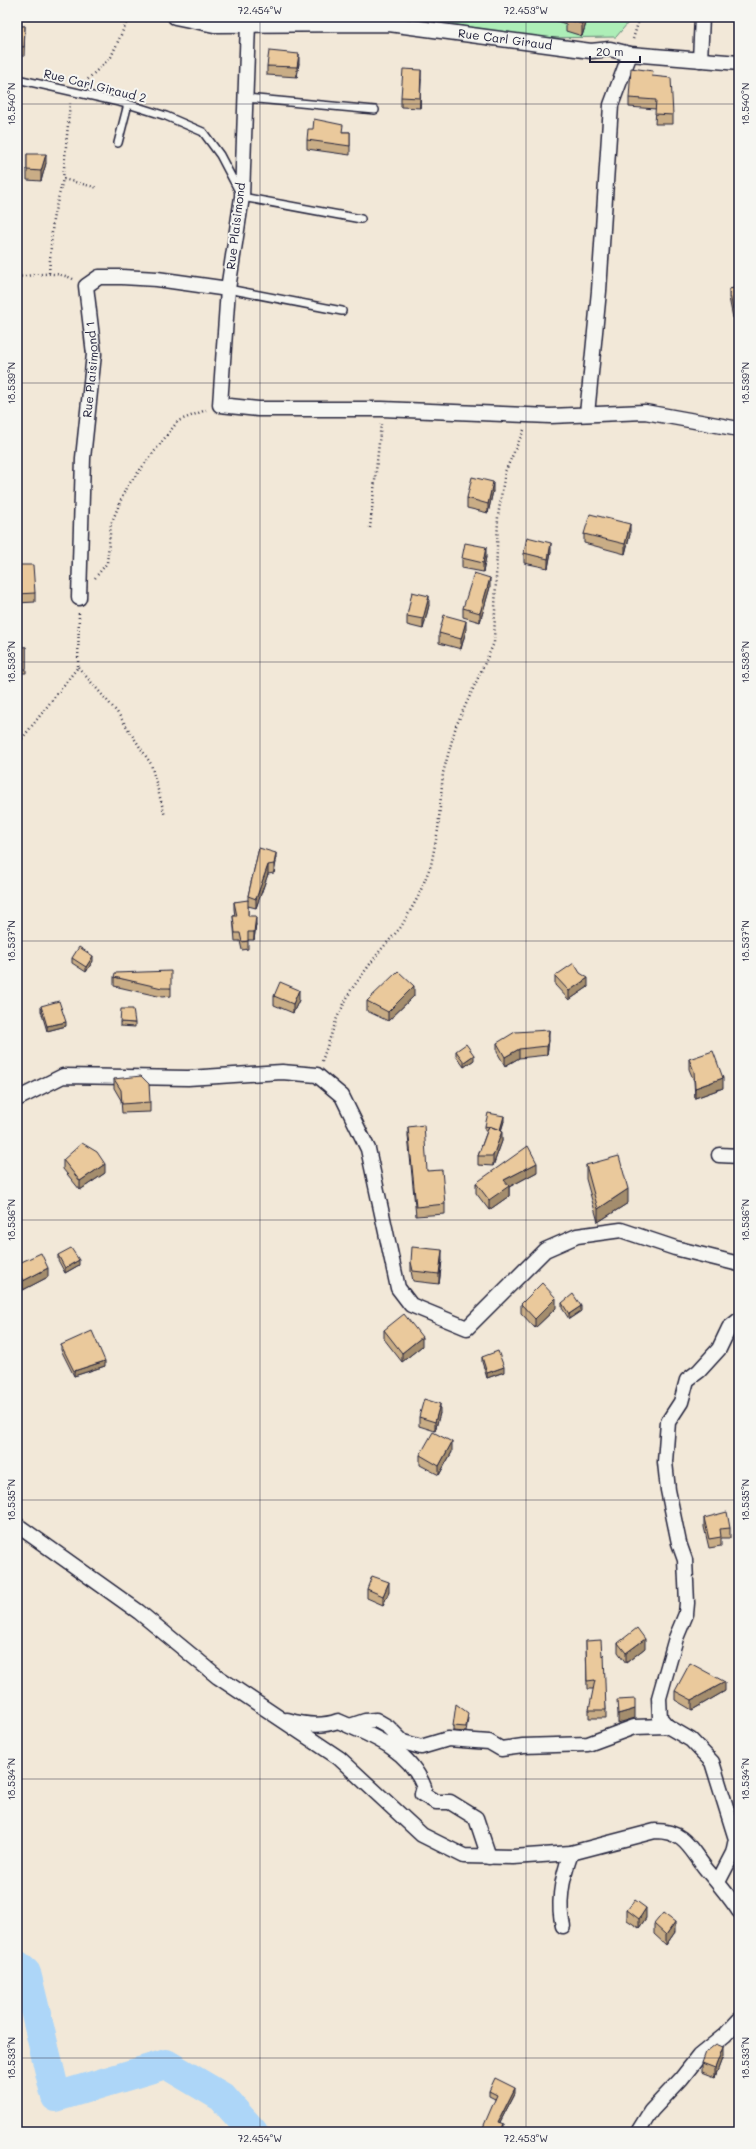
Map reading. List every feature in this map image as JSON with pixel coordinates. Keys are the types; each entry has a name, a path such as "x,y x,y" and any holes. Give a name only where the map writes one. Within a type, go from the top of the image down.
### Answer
{"street":[{"name":"Rue Carl Giraud","path":"175,17 214,24 389,24 591,51 610,49 630,54 739,63"},
{"path":"700,60 702,17"},
{"name":"Rue Plaisimond","path":"220,405 228,289 242,197 248,23"},
{"path":"587,414 599,291 611,105 630,54"},
{"path":"86,286 99,277 122,277 157,279 228,289"},
{"name":"Rue Plaisimond 1","path":"79,598 83,458 94,354 86,286"},
{"path":"220,405 258,409 382,409 532,415 645,412 739,429"},
{"path":"17,1099 63,1076 188,1078 282,1072 317,1075 342,1096 368,1149 392,1266 398,1288 411,1305 467,1328 545,1250 577,1236 621,1230 675,1248 739,1264"},
{"path":"719,1155 739,1156"},
{"path":"718,1882 732,1853 736,1838 712,1762 691,1740 667,1726 660,1718 659,1698 676,1638 686,1614 687,1603 685,1560 679,1543 668,1490 665,1462 668,1422 681,1402 687,1380 699,1371 719,1349 728,1328 739,1320"},
{"path":"17,1525 139,1612 218,1677 340,1758 422,1835 464,1856 489,1857 571,1853 655,1831 669,1831 685,1841 739,1911"},
{"path":"279,1718 300,1724 329,1724 338,1721 367,1732 407,1758 419,1774 424,1787 422,1794 436,1802 450,1802 476,1818 489,1857"},
{"path":"350,1726 376,1720 388,1727 403,1742 421,1747 448,1739 489,1742 501,1749 523,1746 588,1744 634,1727 667,1726"},
{"path":"563,1926 560,1905 565,1870 571,1853"},
{"path":"638,2132 651,2111 681,2079 699,2056 725,2035 739,2020"}],"lane":[{"name":"Rue Carl Giraud 2","path":"17,79 128,104 166,116 203,132 220,155 242,197"},
{"path":"246,98 375,110"},
{"path":"118,143 128,104"},
{"path":"242,197 361,219"},
{"path":"228,289 342,311"}],"path":[{"path":"49,273 53,219 63,179 71,91 91,79 111,57 128,17"},
{"path":"630,54 636,25 640,17"},
{"path":"63,179 98,188"},
{"path":"17,277 49,273 67,276 86,286"},
{"path":"17,745 78,667 79,598 107,563 111,524 126,488 178,421 220,405"},
{"path":"370,528 382,409"},
{"path":"317,1075 336,1018 352,990 379,952 401,927 418,897 431,865 438,830 443,773 456,726 494,643 498,516 505,472 532,415"},
{"path":"78,667 117,712 151,764 164,816"}],"green space":[{"path":"411,17 633,17 616,37 538,38"}],"building":[{"path":"566,17 584,17 582,24 566,19"},
{"path":"17,26 25,26 24,47 17,46"},
{"path":"269,51 299,54 297,67 267,66"},
{"path":"631,68 653,71 652,76 671,78 673,115 655,114 656,100 629,98"},
{"path":"403,69 421,70 420,98 401,97"},
{"path":"314,119 343,125 342,132 350,132 350,146 307,140 308,129 313,129"},
{"path":"27,154 46,154 41,171 27,170"},
{"path":"739,287 739,309 733,309 729,289"},
{"path":"738,396 739,411 737,411"},
{"path":"472,477 493,482 488,504 467,498"},
{"path":"590,514 630,524 625,544 584,534"},
{"path":"527,537 551,543 548,559 524,553"},
{"path":"465,543 486,547 483,563 462,558"},
{"path":"17,565 33,565 35,593 17,594"},
{"path":"474,573 490,578 480,613 463,608"},
{"path":"412,592 429,596 423,619 407,616"},
{"path":"444,615 466,621 461,639 439,633"},
{"path":"17,647 26,647 26,669 17,669"},
{"path":"259,848 276,853 274,864 268,865 256,899 248,896"},
{"path":"248,900 248,916 256,916 254,932 248,932 248,941 242,942 240,933 235,933 233,916 237,916 234,902"},
{"path":"79,947 93,956 86,967 72,958"},
{"path":"574,963 580,973 588,978 569,991 555,976"},
{"path":"171,971 171,988 162,988 114,977 115,973"},
{"path":"398,971 414,986 388,1012 367,1001"},
{"path":"280,982 299,990 293,1004 274,996"},
{"path":"59,1001 66,1022 47,1026 41,1006"},
{"path":"121,1009 133,1009 135,1023 120,1022"},
{"path":"549,1030 547,1046 519,1049 505,1057 497,1043 515,1032"},
{"path":"466,1044 474,1055 464,1062 456,1051"},
{"path":"713,1051 723,1078 695,1088 694,1071 689,1059"},
{"path":"141,1076 149,1084 150,1102 122,1104 121,1090 114,1079"},
{"path":"488,1113 504,1116 500,1130 485,1126"},
{"path":"424,1125 427,1171 442,1170 445,1204 416,1207 408,1127"},
{"path":"489,1126 502,1131 493,1156 478,1156"},
{"path":"82,1143 97,1152 105,1164 80,1181 63,1160"},
{"path":"528,1146 537,1163 504,1180 509,1186 489,1200 476,1183"},
{"path":"619,1156 628,1189 598,1209 586,1165"},
{"path":"412,1247 442,1250 439,1274 413,1271 411,1262"},
{"path":"71,1248 79,1260 65,1268 58,1255"},
{"path":"41,1253 48,1268 23,1281 17,1264"},
{"path":"542,1283 556,1298 535,1319 521,1304"},
{"path":"573,1294 581,1306 569,1314 562,1303"},
{"path":"404,1314 422,1337 402,1353 384,1330"},
{"path":"92,1331 105,1361 74,1371 61,1345"},
{"path":"498,1351 504,1367 487,1373 482,1357"},
{"path":"424,1399 440,1404 435,1422 419,1417"},
{"path":"433,1432 452,1442 439,1466 420,1455"},
{"path":"727,1512 730,1528 720,1529 721,1537 709,1539 704,1518"},
{"path":"372,1576 389,1582 383,1596 367,1589"},
{"path":"739,1599 739,1610 737,1600"},
{"path":"637,1628 645,1639 626,1653 618,1643"},
{"path":"601,1640 602,1656 604,1654 606,1710 589,1710 595,1680 587,1681 586,1641"},
{"path":"690,1663 725,1682 692,1700 675,1691"},
{"path":"635,1699 635,1709 618,1714 617,1700"},
{"path":"456,1704 468,1713 466,1727 453,1726"},
{"path":"635,1900 646,1908 639,1919 627,1910"},
{"path":"663,1913 675,1922 666,1935 654,1924"},
{"path":"716,2044 723,2047 715,2068 702,2063 706,2052"},
{"path":"495,2078 515,2088 498,2122 504,2124 500,2132 481,2132 497,2095 489,2091"}],"waterway":[{"path":"17,1965 26,1973 56,2097 166,2064 222,2097 253,2132"}]}
